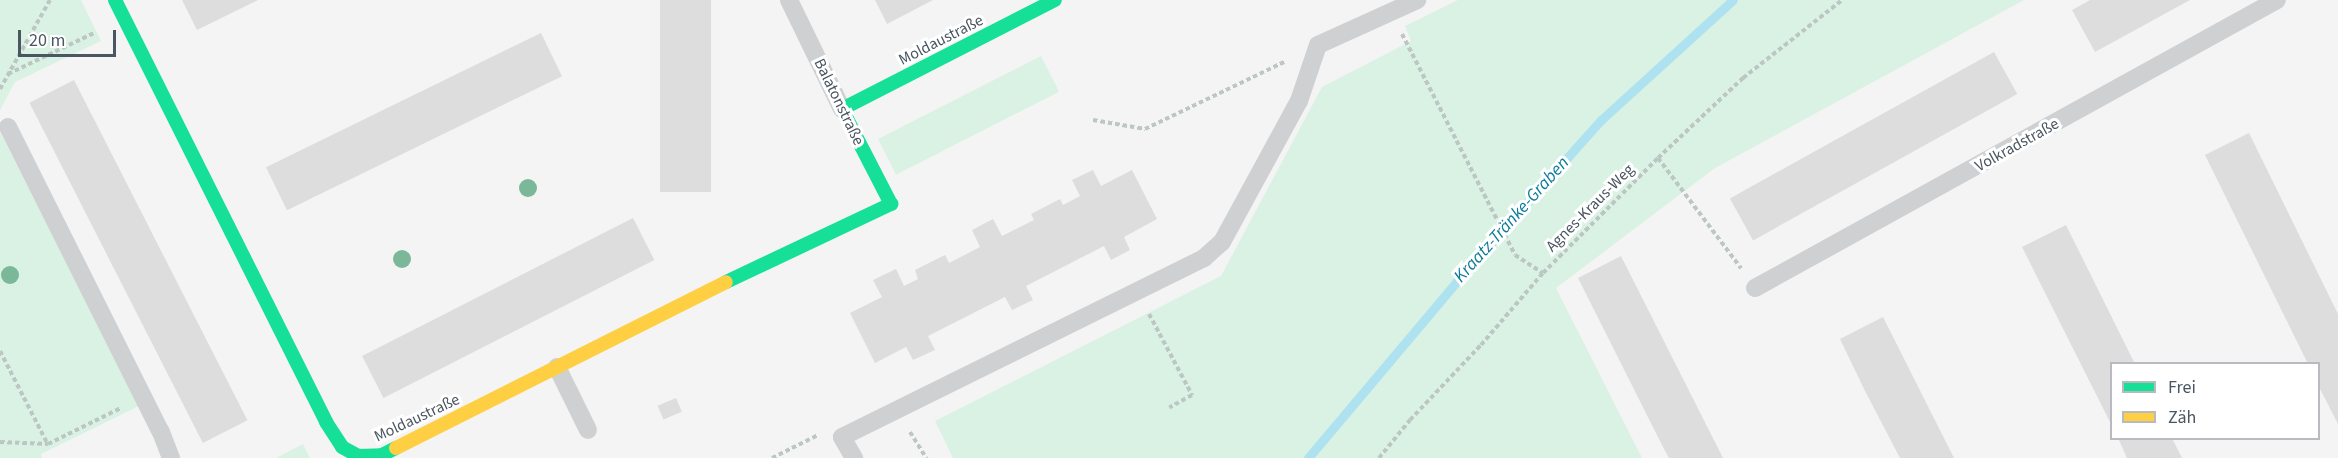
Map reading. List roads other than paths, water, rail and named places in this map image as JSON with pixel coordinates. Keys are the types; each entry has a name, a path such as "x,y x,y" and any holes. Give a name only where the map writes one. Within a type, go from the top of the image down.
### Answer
{"street":[{"name":"Moldaustraße","path":"115,0 326,422 342,447 358,456 382,455 891,204"},
{"name":"Moldaustraße","path":"842,109 1055,0"},
{"name":"Balatonstraße","path":"842,109 891,204"}],"lane":[{"name":"Balatonstraße","path":"789,0 842,109"},
{"path":"854,458 843,437 1204,258 1222,242 1299,101 1318,45 1417,0"},
{"name":"Volkradstraße","path":"1755,288 2277,0"},
{"path":"8,127 143,397 171,458"},
{"path":"557,367 588,430"}],"waterway":[{"name":"Kraatz-Tränke-Graben","path":"1308,458 1456,282 1601,120 1733,0"}]}
